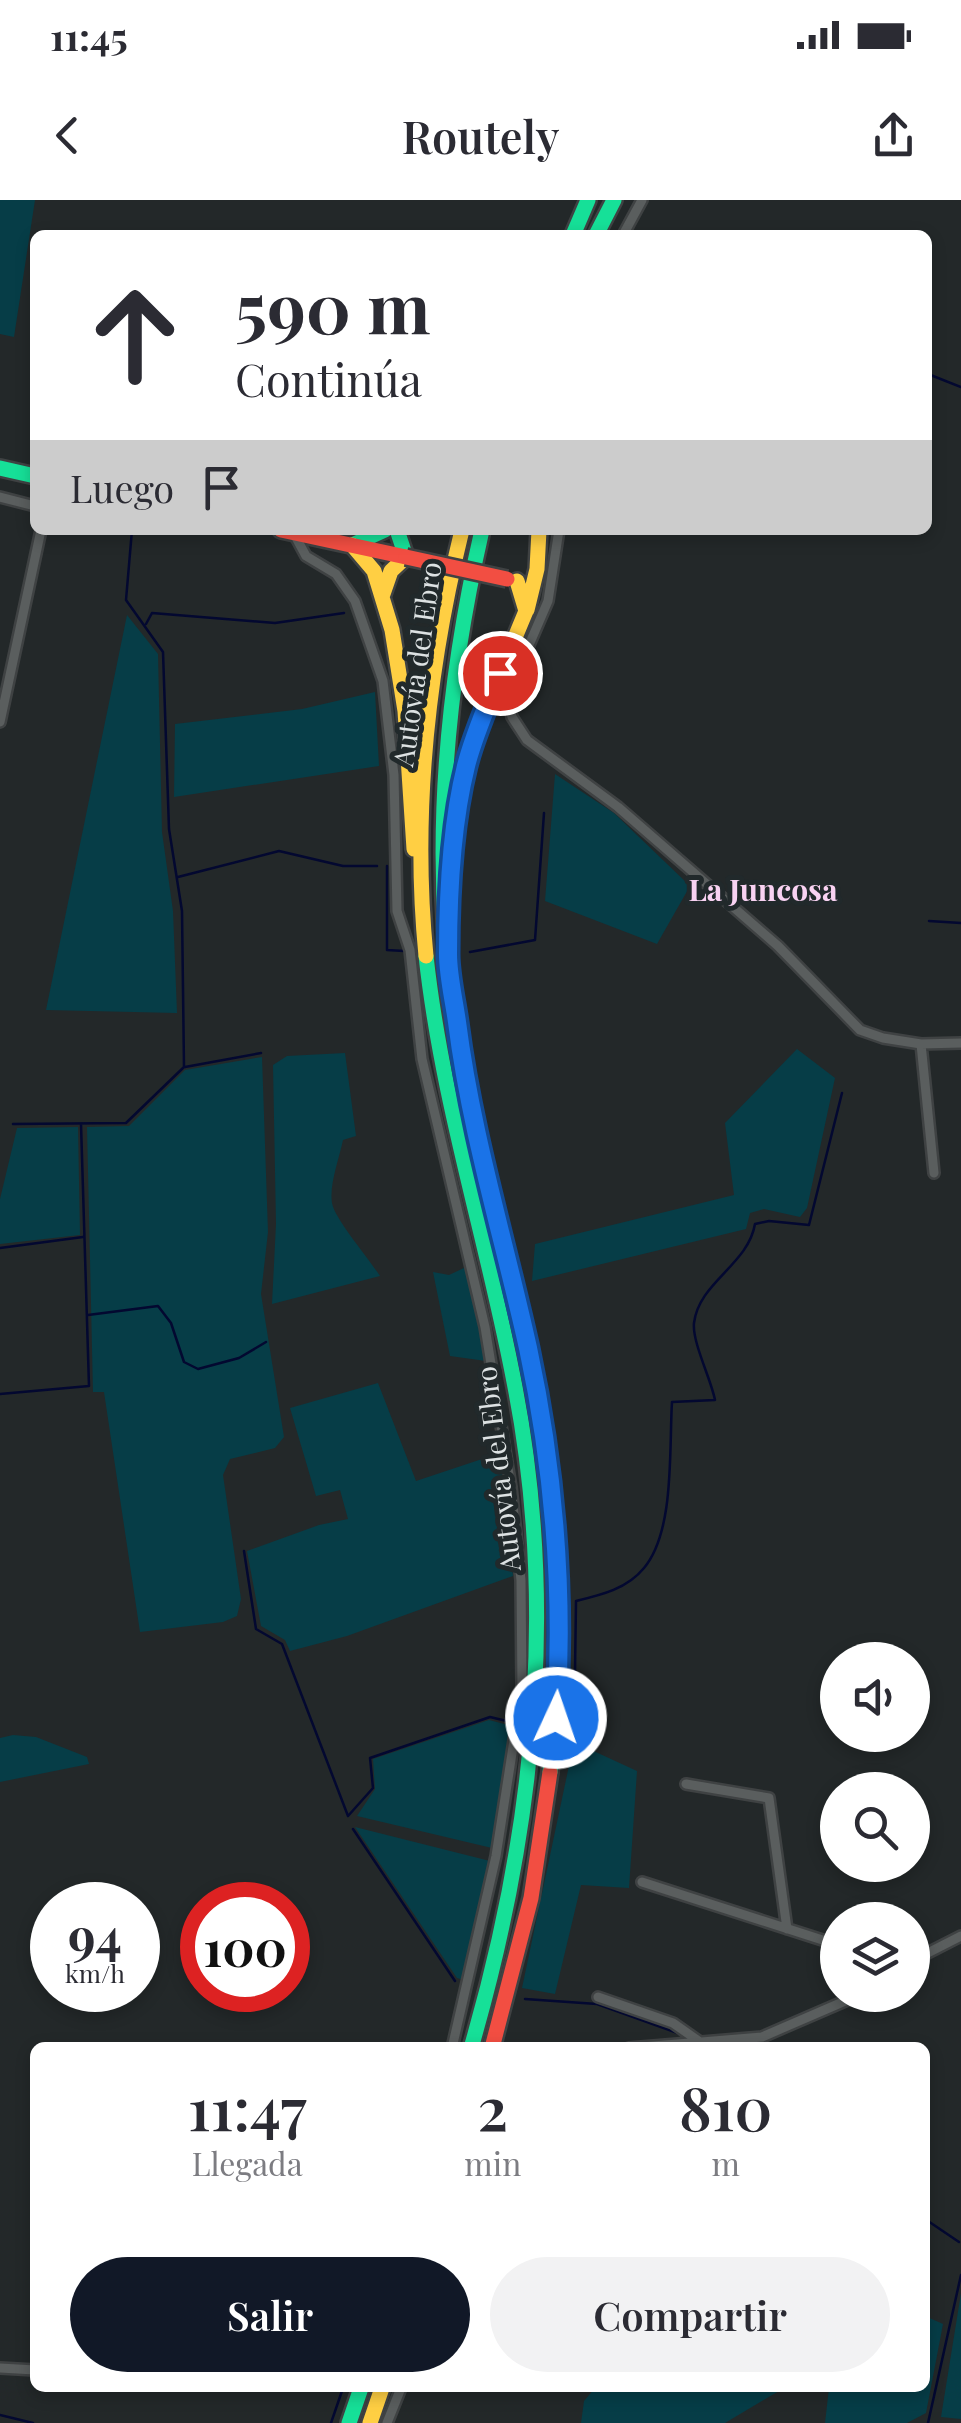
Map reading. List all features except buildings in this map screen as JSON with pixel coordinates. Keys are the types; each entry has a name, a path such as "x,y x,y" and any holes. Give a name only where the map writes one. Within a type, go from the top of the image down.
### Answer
{"highway":[{"path":"600,230 614,200"},
{"path":"567,230 587,202"},
{"path":"574,230 587,202"},
{"path":"0,468 30,475"},
{"path":"304,535 543,586"},
{"path":"352,546 374,535"},
{"path":"399,535 406,557"},
{"name":"Autovía del Ebro","path":"461,535 442,626 429,725 423,841 424,936 431,1006 444,1074 508,1352 525,1444 534,1533 539,1658 525,1824 510,1908 474,2040"},
{"name":"Autovía del Ebro","path":"481,535 460,634 449,731 443,844 448,956 463,1070 528,1349 545,1444 555,1531 560,1660 545,1833 530,1912 494,2041"},
{"path":"448,956 455,828 466,768 476,731 526,611 543,586 539,535"},
{"path":"352,546 370,563 383,594 405,712 419,918 424,936"},
{"path":"383,594 391,571 406,557"},
{"path":"512,580 538,558"},
{"path":"512,580 526,611"},
{"path":"349,2423 360,2392"},
{"path":"370,2423 381,2392"}],"street":[{"path":"627,230 642,200"},
{"path":"0,498 30,505"},
{"path":"0,722 40,535"},
{"path":"290,535 306,556 336,574 355,601 382,681 394,775 398,911 410,950 422,1059 485,1327 513,1506 521,1580 522,1689 496,1856 453,2042"},
{"path":"558,535 512,682 512,717 527,740 618,807 778,946 860,1030 920,1044 961,1044"},
{"path":"920,1044 934,1174"},
{"path":"686,1784 769,1798 787,1929"},
{"path":"642,1882 820,1939"},
{"path":"930,1952 961,1936"},
{"path":"598,1996 673,2022 700,2042 762,2037 820,2012"},
{"path":"0,2368 30,2370"},
{"path":"387,2423 399,2392"}],"shaded area":[{"path":"0,200 35,200 14,337 0,334"},
{"path":"127,615 158,654 162,832 173,911 177,1013 46,1010"},
{"path":"375,692 379,766 174,797 175,724 302,709"},
{"path":"555,774 614,813 690,886 657,944 545,901"},
{"path":"797,1049 835,1078 807,1208 800,1217 764,1209 750,1213 746,1229 532,1281 535,1244 734,1195 725,1123"},
{"path":"345,1053 356,1136 343,1140 332,1203 380,1276 272,1304 276,1224 273,1065 287,1056"},
{"path":"262,1057 268,1232 261,1294 284,1437 275,1448 230,1459 223,1475 241,1599 237,1616 223,1622 140,1632 104,1392 93,1392 87,1127 129,1126 185,1070"},
{"path":"78,1127 80,1235 0,1244 0,1199 17,1128"},
{"path":"466,1267 486,1361 450,1356 433,1272 449,1275"},
{"path":"378,1383 416,1481 500,1453 513,1576 347,1636 290,1651 285,1640 261,1626 247,1551 319,1525 348,1519 340,1490 316,1496 290,1408"},
{"path":"489,1720 512,1726 492,1848 357,1816 375,1789 373,1759"},
{"path":"36,1737 87,1757 89,1764 0,1782 0,1738"},
{"path":"574,1742 637,1771 629,1888 581,1885 555,1994 522,1988"},
{"path":"355,1827 490,1861 464,1980 457,1978"},
{"path":"961,2293 961,2419 941,2417"},
{"path":"930,2318 943,2324 926,2413 907,2423 825,2423 829,2392 930,2392"},
{"path":"592,2392 777,2392 725,2423 581,2423 584,2401"}],"waterway":[{"path":"932,376 961,387"},
{"path":"13,1124 126,1123 184,1067 182,911 169,829 163,652 126,600 132,535"},
{"path":"146,624 152,613 275,623 344,613"},
{"path":"470,952 535,940 544,813"},
{"path":"178,877 279,851 343,866 377,866"},
{"path":"387,866 387,950 404,951"},
{"path":"929,921 961,923"},
{"path":"185,1067 261,1053"},
{"path":"574,1742 576,1601 630,1581 654,1552 669,1489 672,1402 715,1400 696,1340 694,1323 698,1309 743,1251 755,1224 769,1221 809,1225 842,1093"},
{"path":"0,1394 89,1386 81,1124"},
{"path":"0,1248 83,1237"},
{"path":"88,1315 158,1306 171,1323 184,1362 198,1369 239,1358 266,1342"},
{"path":"244,1551 256,1629 282,1644 348,1816 373,1788 370,1758 490,1717 511,1722"},
{"path":"353,1829 455,1981"},
{"path":"525,1999 597,2004 683,2035"},
{"path":"930,2222 959,2242"},
{"path":"928,2423 961,2275"},
{"path":"331,2423 342,2392"},
{"path":"0,2415 33,2423"}],"traffic: fast":[{"path":"575,230 588,200"},
{"path":"599,230 614,200"},
{"path":"0,468 30,475"},
{"path":"352,545 374,535"},
{"path":"399,535 406,557"},
{"path":"481,535 459,649 446,769 443,829 447,951 461,1054 528,1351 546,1455 558,1614 550,1772"},
{"path":"426,956 454,1119 515,1387 535,1554 537,1637 524,1803 493,1967 473,2042"},
{"path":"349,2423 360,2392"}],"traffic: slow":[{"path":"426,956 421,849 426,741 440,635 461,535"},
{"path":"527,610 537,569 539,535"},
{"path":"352,545 374,571 392,630 405,711 414,849"},
{"path":"383,594 391,571 406,557"},
{"path":"453,857 460,796 476,731 526,611 517,581"},
{"path":"370,2423 381,2392"}],"traffic: jam":[{"path":"304,535 406,557"},
{"path":"406,557 507,579"},
{"path":"494,2042 531,1898 550,1772"}],"district":[{"name":"La Juncosa","path":"763,889"}],"route":[{"path":"500,673 476,731 460,796 448,956 463,1070 528,1349 545,1444 555,1531 560,1660 556,1718"}]}
